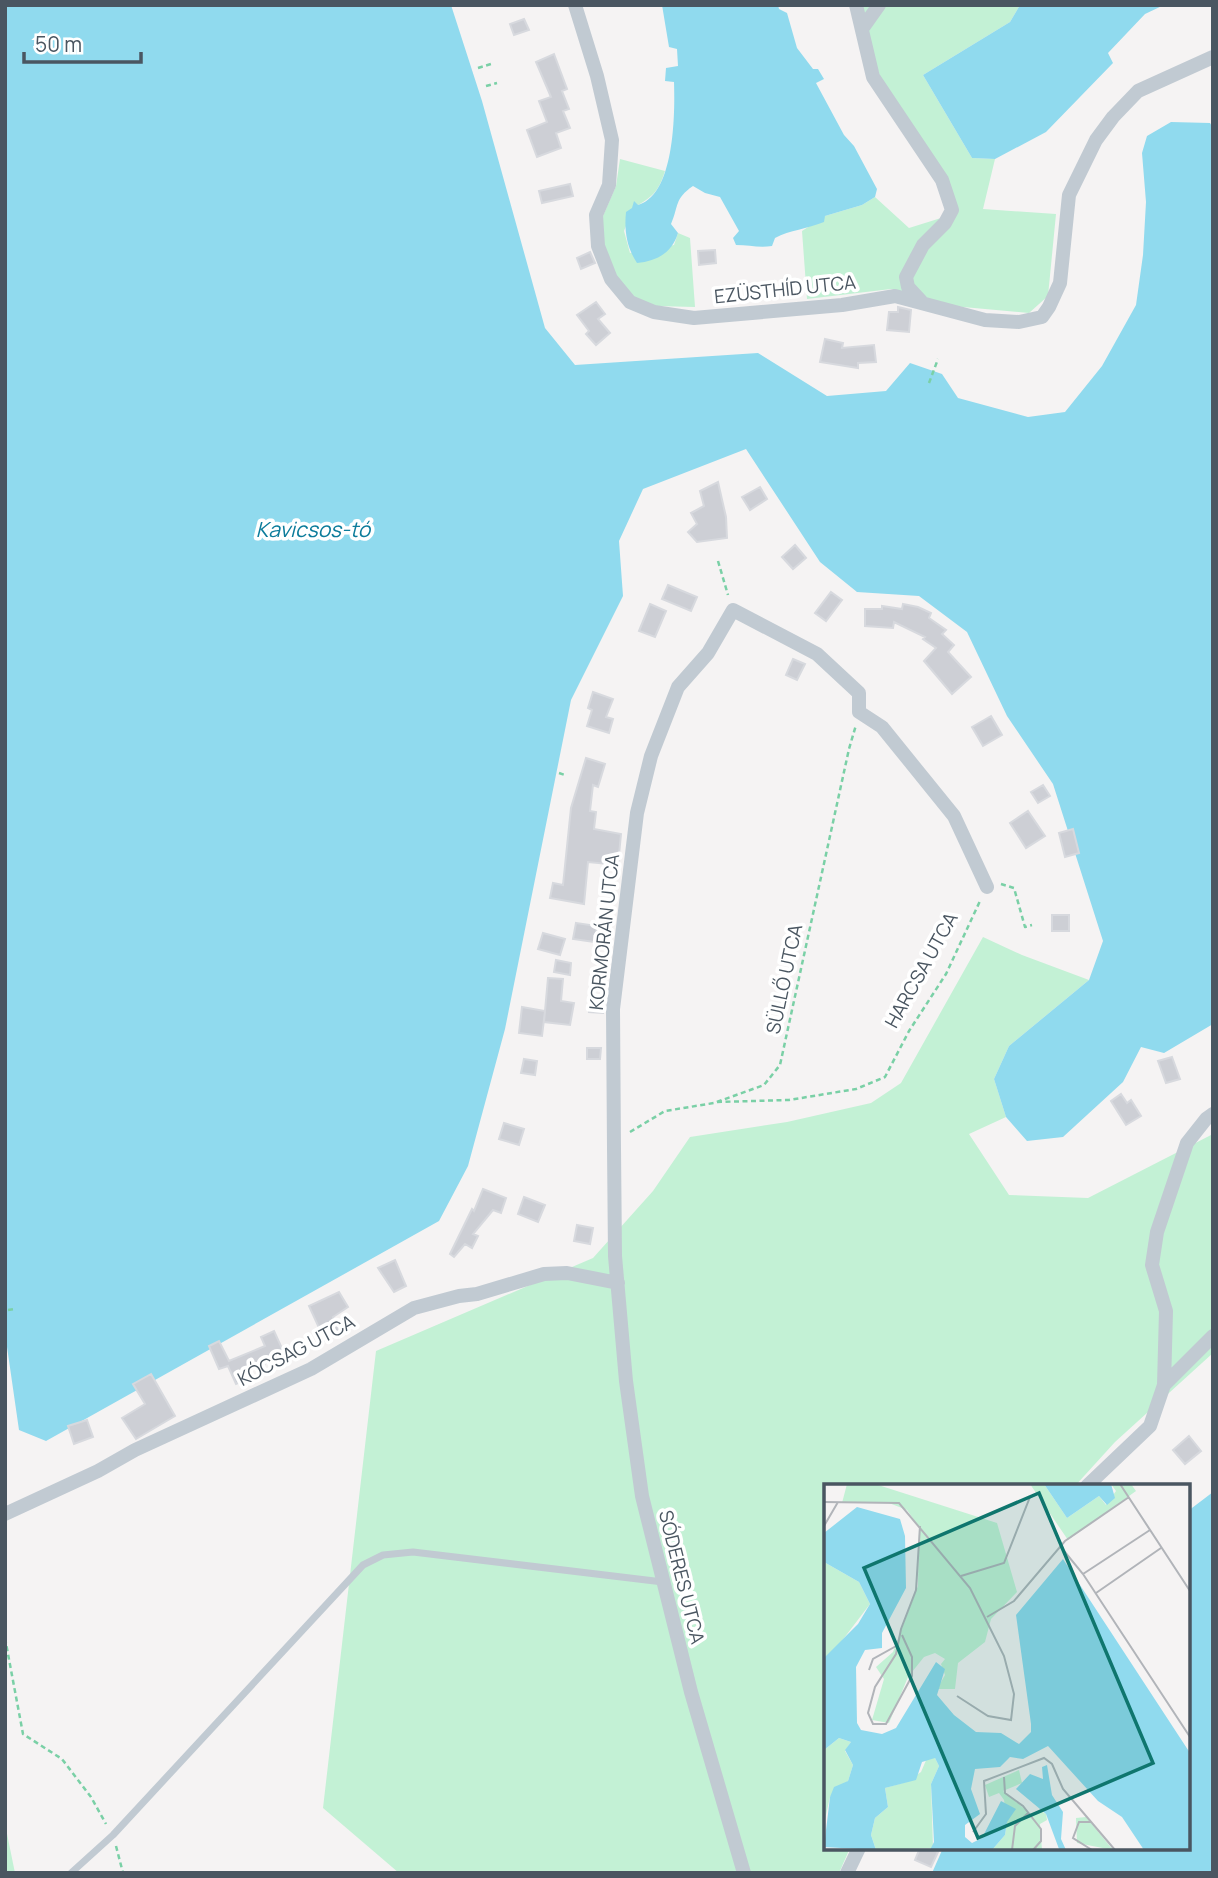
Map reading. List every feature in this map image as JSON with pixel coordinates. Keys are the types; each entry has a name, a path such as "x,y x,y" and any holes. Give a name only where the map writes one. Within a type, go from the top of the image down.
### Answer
{"street":[{"name":"EZÜSTHÍD UTCA","path":"575,5 597,76 612,140 609,185 596,215 598,246 611,279 630,302 653,312 694,318 842,305 895,296 985,320 1019,322 1042,317 1060,283 1069,195 1096,140 1138,91 1213,57"},
{"path":"856,5 873,77 942,180 952,210 945,223 923,245 906,277 908,287 920,301"},
{"path":"862,29 879,5"},
{"path":"733,610 817,654 859,693 859,712 881,727 954,816 987,887"},
{"name":"KORMORÁN UTCA","path":"618,1283 615,1256 614,1009 637,813 652,756 678,687 708,653 733,610"},
{"path":"1089,1484 1150,1426 1164,1385 1166,1311 1152,1265 1157,1232 1186,1143 1213,1114"},
{"name":"KÓCSAG UTCA","path":"6,1512 311,1369 414,1308 477,1294 544,1274 567,1273 618,1283"},
{"name":"SÓDERES UTCA","path":"618,1283 626,1381 642,1496 691,1692 744,1873"},
{"path":"1164,1385 1212,1337"},
{"path":"847,1873 858,1850"}],"lane":[{"path":"71,1873 113,1835 363,1565 383,1555 413,1552 664,1582"}],"path":[{"path":"478,68 494,63"},
{"path":"486,86 497,83"},
{"path":"929,383 938,359"},
{"path":"718,561 733,610"},
{"name":"SÜLLŐ UTCA","path":"614,1148 629,1133 665,1111 714,1102 764,1086 780,1065 859,712"},
{"path":"559,773 565,775"},
{"path":"987,887 998,883 1014,888 1025,926 1032,925"},
{"name":"HARCSA UTCA","path":"714,1102 789,1100 856,1089 884,1077 909,1031 946,974 987,887"},
{"path":"8,1310 15,1309"},
{"path":"5,1638 23,1734 62,1759 91,1797 113,1835 123,1873"}],"green space":[{"path":"853,5 1020,5 1010,22 923,75 972,158 995,159 983,209 1056,214 1048,296 1029,313 941,305 891,289 807,299 802,231 825,216 862,205 875,197 909,228 957,213 880,76"},
{"path":"620,159 665,171 654,194 633,208 624,231 630,253 674,245 678,233 690,238 695,307 655,306 633,297 615,277 602,246 603,216 616,186"},
{"path":"983,937 1089,980 1009,1046 994,1079 1006,1117 969,1134 1009,1195 1088,1198 1213,1134 1213,1353 1115,1442 1077,1484 824,1484 824,1850 849,1850 839,1873 399,1873 323,1808 376,1351 593,1258 653,1191 690,1137 787,1122 871,1103 901,1083"},
{"path":"5,1824 15,1873 5,1873"}],"water":[{"name":"Kavicsos-tó","path":"5,5 451,5 482,101 545,328 575,365 758,353 827,396 886,391 910,363 942,374 958,398 1028,417 1065,412 1102,366 1136,305 1143,255 1146,202 1142,153 1147,136 1171,122 1210,123 1213,128 1213,1024 1164,1053 1141,1047 1123,1082 1063,1137 1027,1141 1006,1117 994,1079 1009,1046 1089,980 1103,941 1053,784 1007,716 967,632 919,596 857,592 820,562 746,449 643,489 619,541 623,596 571,700 505,1029 468,1166 439,1221 46,1441 19,1430 5,1333"},
{"path":"662,5 778,5 779,9 787,13 797,48 824,79 816,83 877,189 875,197 862,205 825,216 824,222 775,238 772,246 758,247 736,245 733,238 739,231 720,197 693,186 678,203 671,224 678,233 672,246 657,258 637,263 627,239 626,212 632,208 634,201 638,205 650,198 659,186 666,170 673,132 674,82 665,81 666,68 678,66 677,49 669,47"},
{"path":"1020,5 1164,5 1145,14 1108,53 1113,63 1046,132 995,159 972,158 923,75 1010,22"},
{"path":"1213,1492 1213,1873 932,1873 942,1850 1190,1850 1190,1509"}],"building":[{"path":"524,19 529,30 514,35 510,24"},
{"path":"554,54 567,89 562,91 569,109 563,111 570,128 556,133 561,148 537,157 527,130 547,122 539,101 551,97 536,62"},
{"path":"570,184 573,196 542,203 539,191"},
{"path":"715,250 716,263 699,265 698,251"},
{"path":"590,252 595,263 581,269 577,258"},
{"path":"596,302 605,314 598,319 610,333 596,345 586,334 589,331 577,315"},
{"path":"898,307 911,310 909,332 887,330 889,312 898,312"},
{"path":"825,339 843,343 842,348 874,345 876,362 858,363 858,368 820,362"},
{"path":"718,482 726,517 727,538 697,542 688,532 697,524 691,513 704,506 700,491"},
{"path":"760,487 767,499 750,510 742,497"},
{"path":"795,545 806,558 793,569 782,557"},
{"path":"668,585 697,597 691,611 662,599"},
{"path":"831,592 842,600 826,621 815,613"},
{"path":"650,604 666,611 655,637 639,631"},
{"path":"903,604 931,613 929,618 946,630 942,634 954,645 948,652 971,677 952,694 924,661 936,648 923,639 925,637 894,622 893,628 865,626 865,609 882,609 882,606 902,609"},
{"path":"793,659 805,664 797,680 786,675"},
{"path":"593,692 613,699 606,717 613,719 609,733 587,726 592,710 588,708"},
{"path":"991,716 1002,735 983,746 972,727"},
{"path":"586,758 605,764 598,787 593,785 590,811 596,812 594,829 621,834 618,865 588,862 584,904 550,898 553,883 563,885 571,808"},
{"path":"1043,785 1050,796 1038,803 1031,792"},
{"path":"1028,811 1045,836 1026,848 1010,823"},
{"path":"1073,829 1079,853 1065,857 1059,833"},
{"path":"1052,915 1069,915 1069,931 1052,931"},
{"path":"576,923 597,926 595,942 573,939"},
{"path":"543,933 565,939 560,955 538,949"},
{"path":"556,960 571,963 570,975 554,972"},
{"path":"548,978 563,979 561,1001 574,1003 570,1025 544,1022"},
{"path":"590,1000 603,1001 603,1013 589,1012"},
{"path":"522,1007 545,1011 542,1036 519,1033"},
{"path":"587,1048 601,1048 600,1059 587,1059"},
{"path":"1172,1057 1180,1079 1166,1083 1158,1061"},
{"path":"524,1059 537,1061 535,1075 521,1073"},
{"path":"1121,1094 1127,1103 1131,1100 1141,1116 1126,1125 1111,1101"},
{"path":"504,1123 524,1129 519,1145 499,1139"},
{"path":"483,1189 506,1198 501,1213 493,1210 473,1234 478,1236 472,1248 465,1244 454,1257 450,1254"},
{"path":"524,1197 545,1205 538,1222 518,1214"},
{"path":"577,1225 593,1228 590,1244 574,1241"},
{"path":"395,1260 406,1286 394,1292 378,1268"},
{"path":"339,1292 348,1307 333,1317 341,1334 325,1341 309,1306"},
{"path":"274,1331 285,1355 250,1370 253,1377 236,1384 228,1366 219,1369 209,1346 219,1341 229,1361 265,1346 261,1337"},
{"path":"151,1374 175,1416 136,1439 122,1418 145,1404 133,1384"},
{"path":"87,1420 93,1437 74,1444 68,1426"},
{"path":"1189,1436 1201,1451 1185,1464 1173,1450"},
{"path":"919,1850 938,1852 931,1867 915,1860"}]}
